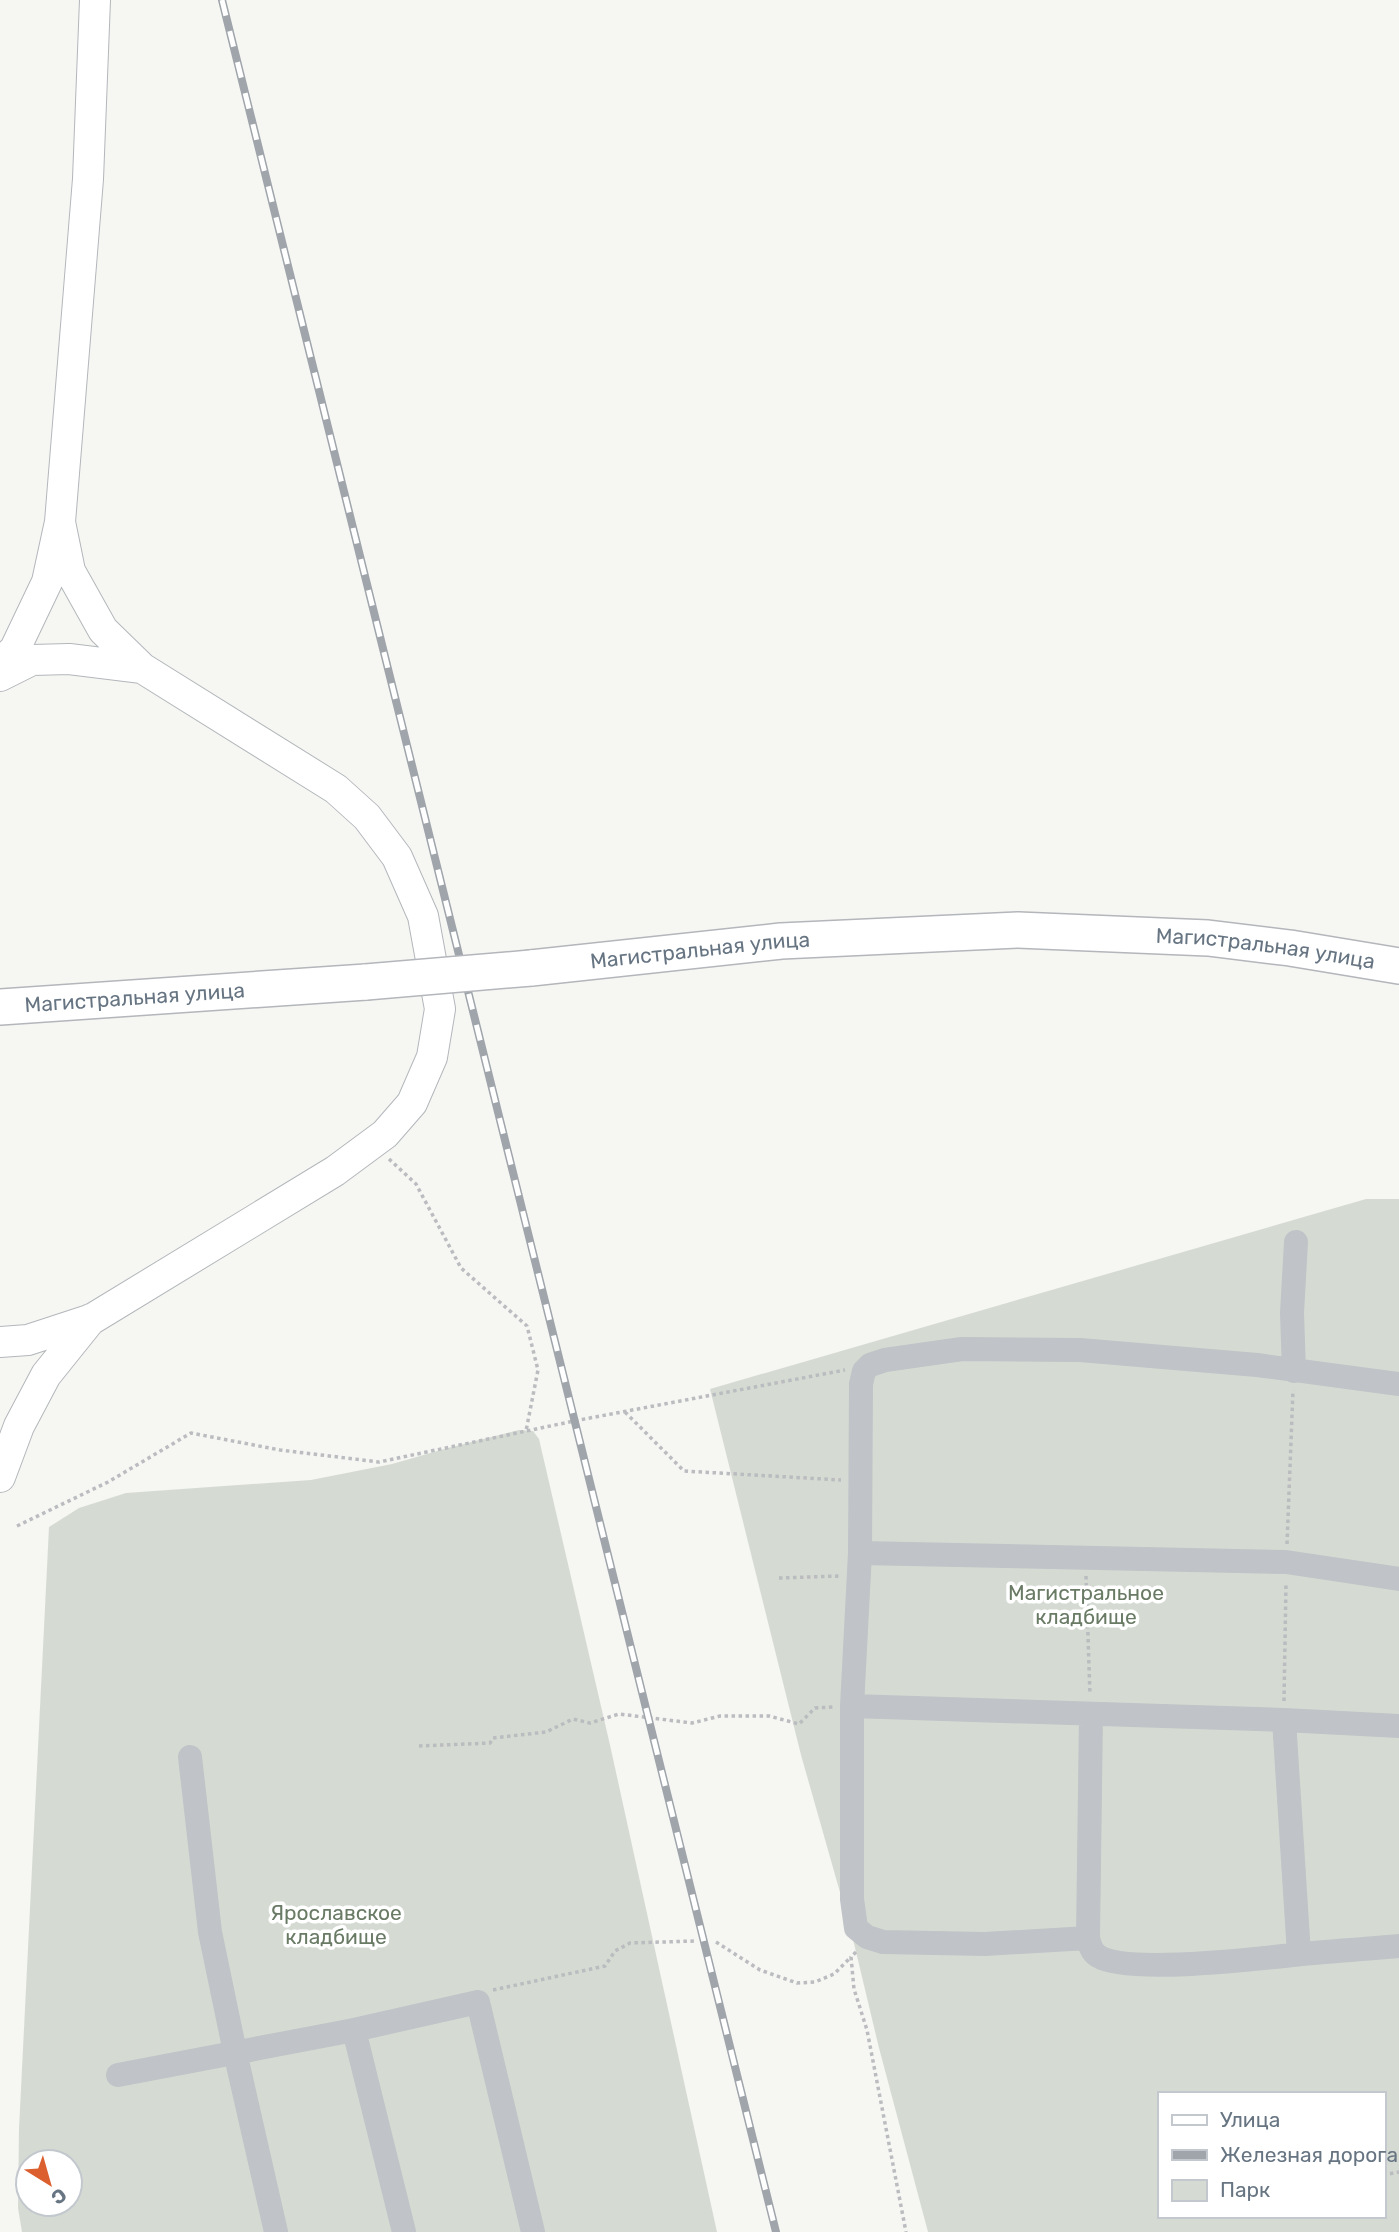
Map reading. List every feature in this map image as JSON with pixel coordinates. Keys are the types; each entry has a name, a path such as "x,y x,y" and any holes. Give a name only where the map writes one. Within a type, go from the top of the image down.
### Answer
{"highway":[{"name":"Магистральная улица","path":"0,1007 366,982 531,968 781,941 1018,930 1208,938 1399,966"}],"main road":[{"path":"0,664 15,649 47,582 60,522 88,179 95,0"},
{"path":"0,1342 28,1340 92,1319 335,1171 385,1134 412,1103 432,1057 440,1009 422,916 397,857 367,817 336,789 142,668 103,630 70,571 60,522"},
{"path":"0,676 32,660 69,659 142,668"},
{"path":"0,1476 19,1426 46,1375 92,1319"}],"lane":[{"path":"1294,1371 1292,1313 1296,1242"},
{"path":"1088,1938 985,1944 883,1942 867,1937 860,1930 853,1915 852,1706 859,1564 861,1384 864,1371 870,1365 885,1360 961,1349 1080,1350 1257,1364 1399,1384"},
{"path":"859,1564 1085,1557 1286,1562 1399,1579"},
{"path":"852,1706 1399,1726"},
{"path":"1091,1714 1088,1938 1091,1949 1099,1957 1126,1963 1171,1964 1244,1961 1399,1946"},
{"path":"1284,1720 1299,1954"},
{"path":"190,1757 210,1932 276,2232"},
{"path":"118,2075 354,2029 478,2001 533,2232"},
{"path":"354,2029 404,2232"}],"path":[{"path":"385,1156 416,1184 461,1268 527,1326 538,1370 526,1431"},
{"path":"17,1526 108,1482 191,1433 280,1450 379,1462 870,1365"},
{"path":"1284,1720 1286,1562 1294,1371"},
{"path":"624,1412 684,1471 860,1482"},
{"path":"1085,1557 1091,1714"},
{"path":"779,1578 859,1564"},
{"path":"419,1746 490,1743 493,1738 546,1732 573,1719 590,1723 620,1714 692,1723 720,1716 769,1716 799,1724 815,1708 852,1706"},
{"path":"716,1942 761,1970 797,1983 815,1982 834,1974 856,1952 860,1930"},
{"path":"478,2001 489,1990 606,1966 615,1951 630,1943 695,1941"},
{"path":"851,1957 854,1989 867,2029 906,2232"}],"green space":[{"name":"Магистральное кладбище","path":"1366,1199 1399,1199 1399,2232 928,2232 851,1931 801,1755 710,1389"},
{"name":"Ярославское кладбище","path":"519,1430 533,1431 539,1439 610,1745 717,2232 22,2232 20,2218 84,2218 84,2148 19,2148 49,1527 79,1508 126,1493 311,1480 392,1464"}],"railway":[{"path":"222,0 776,2232"}]}
